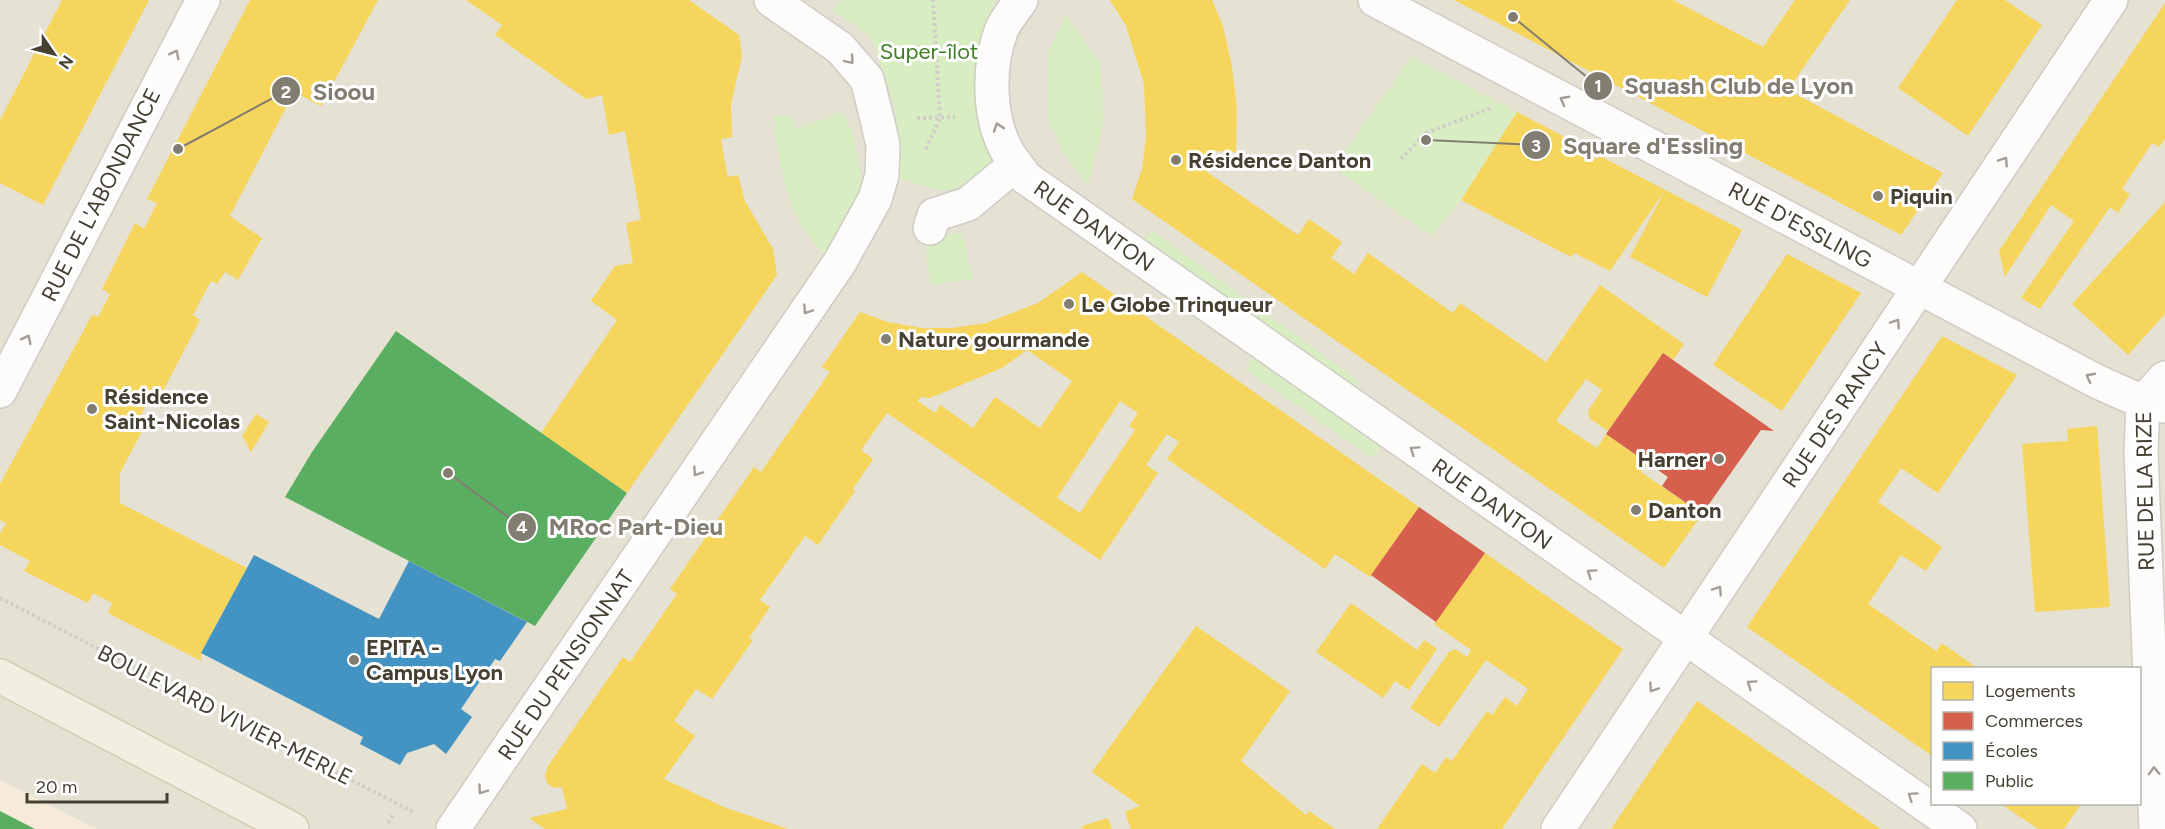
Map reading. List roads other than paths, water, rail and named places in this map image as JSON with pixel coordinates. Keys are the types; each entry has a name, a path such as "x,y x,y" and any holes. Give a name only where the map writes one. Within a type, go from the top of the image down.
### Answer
{"main road":[{"path":"0,676 292,829"}],"street":[{"name":"RUE DE L'ABONDANCE","path":"0,391 203,0"},
{"name":"RUE DU PENSIONNAT","path":"453,829 840,262 875,199 882,176 883,145 867,79 840,48 771,0"},
{"path":"930,228 934,215 968,204 1021,171 1006,150 994,116 992,87 994,56 1001,29 1021,0"},
{"name":"RUE D'ESSLING","path":"1375,0 2098,382 2154,404"},
{"name":"RUE DES RANCY","path":"1558,829 2111,0"},
{"name":"RUE DANTON","path":"1021,171 1685,639 1960,829"},
{"name":"RUE DE LA RIZE","path":"2156,829 2154,404 2165,378"}],"place":[{"name":"Squash Club de Lyon","path":"1513,17"},
{"name":"Square d'Essling","path":"1426,140"},
{"name":"Sioou","path":"178,149"},
{"name":"Résidence Danton","path":"1176,160"},
{"name":"Piquin","path":"1878,196"},
{"name":"Le Globe Trinqueur","path":"1069,304"},
{"name":"Nature gourmande","path":"886,339"},
{"name":"Résidence Saint-Nicolas","path":"92,409"},
{"name":"Harner","path":"1719,459"},
{"name":"MRoc Part-Dieu","path":"448,473"},
{"name":"Danton","path":"1636,510"},
{"name":"EPITA - Campus Lyon","path":"354,660"}],"park label":[{"name":"Super-îlot","path":"929,51"}]}
